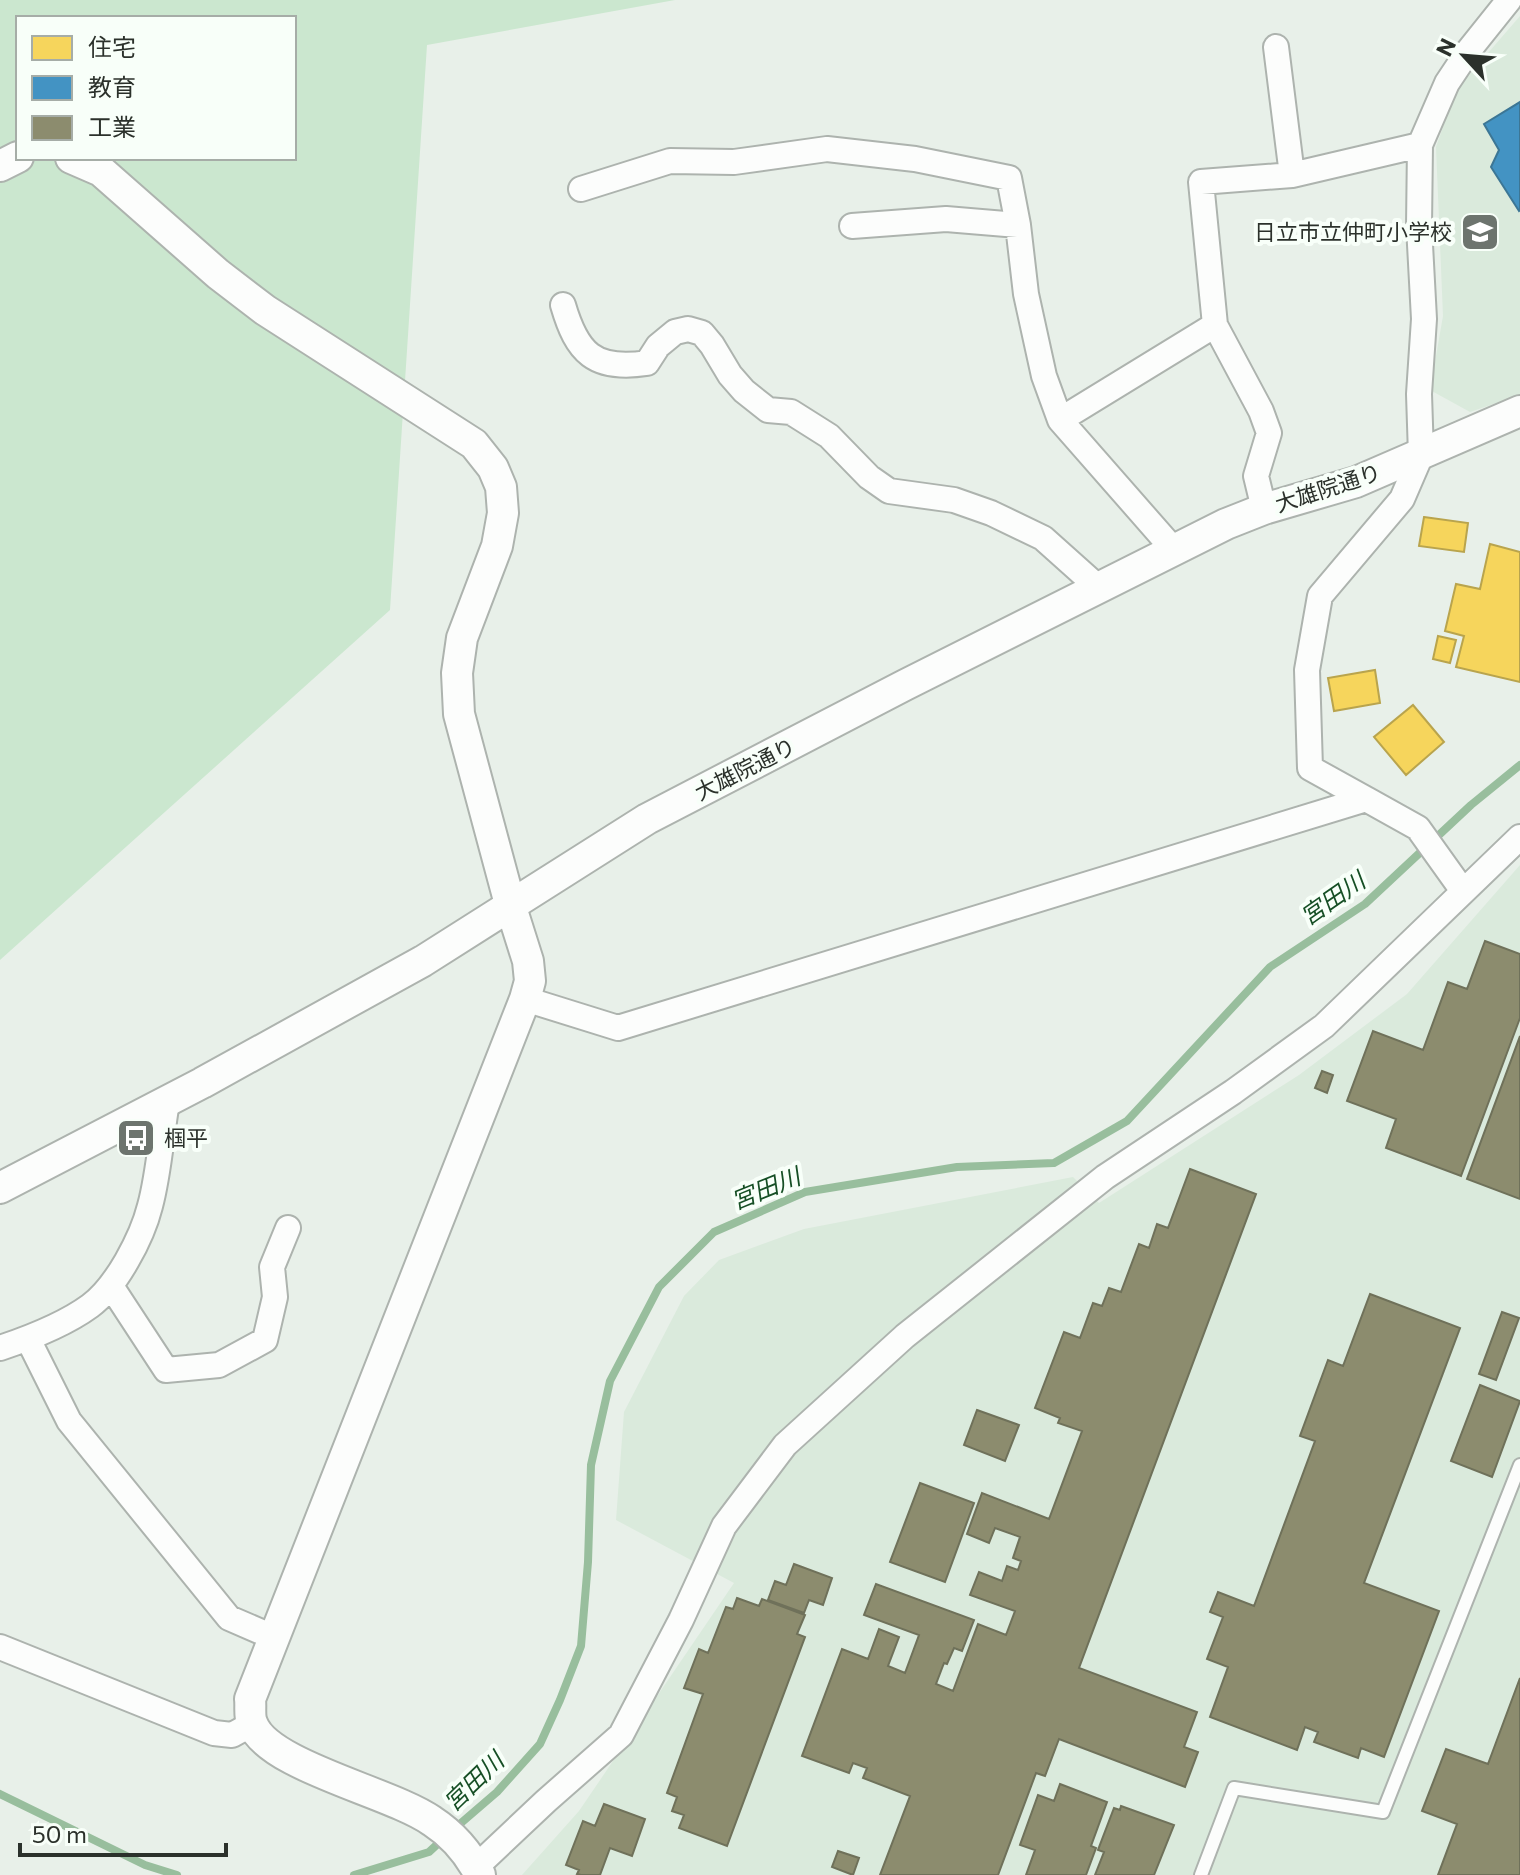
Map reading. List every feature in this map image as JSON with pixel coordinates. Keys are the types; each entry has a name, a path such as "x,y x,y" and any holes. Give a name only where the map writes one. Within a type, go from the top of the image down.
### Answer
{"street":[{"path":"1463,891 1418,828 1310,768 1307,670 1320,596 1402,499 1421,455 1419,394 1424,319 1419,226 1420,145 1447,83 1509,0"},
{"path":"1276,47 1292,175"},
{"path":"1264,509 1256,476 1269,433 1261,411 1215,325 1201,182 1292,175 1420,145"},
{"path":"581,189 670,161 734,162 827,149 915,159 1009,178 1026,294 1044,376 1060,420 1174,550"},
{"path":"76,160 101,171 218,274 265,310 474,444 493,468 501,487 503,513 497,546 462,638 457,673 458,700 459,714 528,961 530,981 250,1699 252,1724 274,1750 294,1762 377,1793 433,1821 474,1864 621,1735 681,1620 724,1526 785,1445 905,1336 1105,1177 1233,1092 1324,1026 1520,837"},
{"path":"852,226 946,219 1018,225"},
{"path":"563,305 571,332 582,350 605,363 622,367 647,363 658,346 675,332 688,329 702,333 744,391 768,410 791,412 829,436 869,477 889,491 954,500 1030,531 1043,538 1100,589"},
{"path":"1060,420 1215,325"},
{"name":"大雄院通り","path":"0,1188 167,1102 423,961 647,819 905,685 1174,550 1264,509 1356,482 1520,411"},
{"path":"525,999 618,1028 1366,799"},
{"path":"0,1348 28,1339 90,1306 111,1286 150,1208 167,1102"},
{"path":"111,1286 166,1370 219,1365 265,1340 275,1297 272,1267 288,1228"},
{"path":"28,1339 69,1421 229,1618 273,1637"},
{"path":"0,1647 214,1733 232,1735 252,1724"}],"lane":[{"path":"1201,1875 1234,1788 1383,1812 1520,1465"}],"shaded area":[{"name":"日立市立仲町小学校","path":"1520,16 1520,395 1470,412 1430,390 1443,316 1436,147 1456,90"},
{"path":"1520,865 1520,1875 522,1875 579,1811 734,1583 616,1520 624,1412 684,1296 719,1260 804,1229 1073,1177 1099,1203 1299,1075 1407,994"}],"green space":[{"path":"0,0 675,0 427,45 390,610 0,960"}],"building: 住宅":[{"path":"1424,517 1468,523 1464,552 1419,546"},
{"path":"1490,544 1520,552 1520,682 1456,667 1464,636 1445,631 1456,584 1480,589"},
{"path":"1438,636 1456,640 1450,663 1433,659"},
{"path":"1375,670 1380,703 1334,711 1328,678"},
{"path":"1413,705 1444,742 1406,775 1374,737"}],"building: 教育":[{"path":"1520,102 1519,211 1491,167 1499,150 1484,124"}],"building: 工業":[{"path":"1485,941 1520,954 1520,1018 1461,1176 1386,1148 1396,1119 1347,1101 1373,1031 1423,1050 1448,982 1467,989"},
{"path":"1520,1036 1520,1199 1467,1179"},
{"path":"1322,1071 1333,1075 1327,1093 1315,1088"},
{"path":"1190,1169 1256,1194 1079,1668 1197,1712 1184,1747 1198,1752 1185,1787 1059,1739 1045,1776 1036,1773 998,1875 880,1875 910,1796 863,1778 867,1768 853,1763 849,1773 802,1756 842,1649 868,1659 879,1629 899,1637 888,1666 905,1673 919,1635 864,1615 876,1584 974,1620 962,1651 954,1648 936,1684 953,1691 978,1624 1006,1635 1015,1611 970,1595 979,1572 1002,1581 1007,1566 1018,1570 1021,1561 1013,1558 1020,1537 995,1528 989,1543 967,1534 982,1493 1049,1519 1082,1431 1058,1423 1060,1418 1035,1408 1064,1332 1080,1338 1093,1303 1102,1306 1109,1288 1121,1292 1139,1244 1149,1248 1157,1224 1168,1228"},
{"path":"1370,1294 1460,1328 1364,1583 1439,1611 1384,1757 1361,1748 1358,1758 1314,1742 1318,1732 1305,1727 1297,1750 1210,1717 1228,1667 1207,1659 1223,1617 1210,1612 1218,1592 1254,1606 1315,1441 1300,1436 1328,1360 1343,1366"},
{"path":"1502,1312 1519,1318 1496,1380 1479,1374"},
{"path":"1480,1385 1520,1401 1492,1477 1451,1461"},
{"path":"977,1410 1019,1425 1005,1461 964,1445"},
{"path":"920,1483 974,1503 945,1582 890,1562"},
{"path":"794,1564 832,1578 823,1605 809,1600 804,1613 768,1600 775,1581 786,1585"},
{"path":"737,1598 759,1606 762,1599 805,1615 797,1634 805,1637 727,1846 679,1828 684,1815 672,1811 677,1797 667,1793 703,1694 684,1688 699,1649 708,1653 726,1607 733,1609"},
{"path":"1520,1678 1520,1875 1438,1875 1457,1824 1422,1811 1446,1749 1488,1764"},
{"path":"1060,1784 1107,1802 1091,1846 1096,1848 1086,1875 1026,1875 1035,1850 1020,1845 1038,1795 1054,1801"},
{"path":"604,1804 645,1819 632,1856 610,1848 600,1875 577,1874 579,1870 566,1865 583,1821 595,1826"},
{"path":"1121,1806 1174,1825 1154,1875 1095,1875 1104,1852 1098,1850 1114,1808 1120,1810"},
{"path":"838,1851 859,1858 853,1875 832,1867"}],"waterway":[{"name":"宮田川","path":"454,1829 497,1792 540,1744 560,1700 581,1646 591,1465 610,1381 659,1287 714,1232 805,1192 957,1167 1054,1163 1127,1121 1270,967 1365,904 1471,805 1520,765"},
{"name":"宮田川","path":"0,1794 145,1865 177,1875"},
{"name":"宮田川","path":"354,1875 429,1852 444,1838"}],"place":[{"name":"日立市立仲町小学校","path":"1480,232"},
{"name":"椢平","path":"136,1138"}]}
